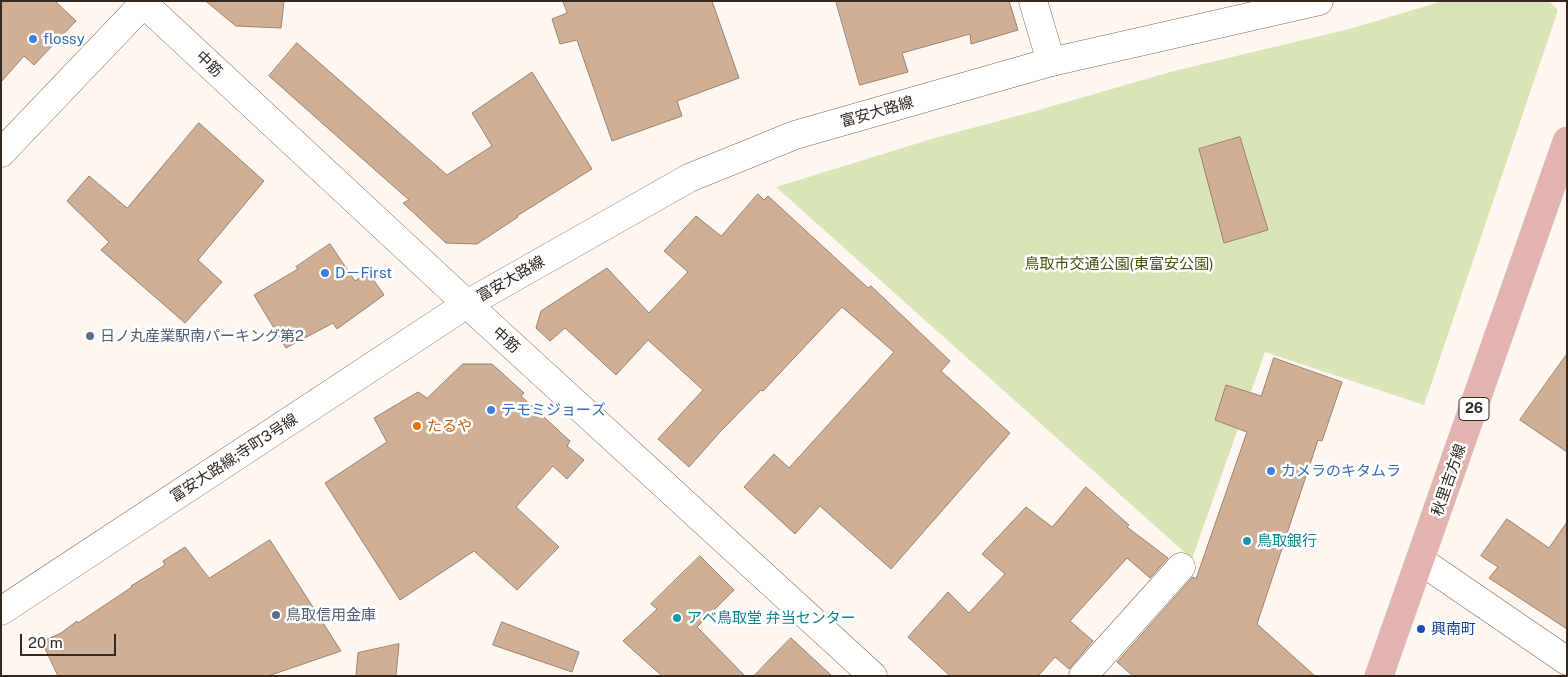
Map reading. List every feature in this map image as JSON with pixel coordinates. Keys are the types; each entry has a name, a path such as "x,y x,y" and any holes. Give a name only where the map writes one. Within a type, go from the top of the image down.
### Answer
{"main road":[{"name":"秋里吉方線","path":"1380,676 1567,142"}],"street":[{"path":"1032,1 1051,62"},
{"name":"富安大路線","path":"467,304 689,178 795,135 1051,62 1319,1"},
{"path":"1,153 144,2"},
{"name":"中筋","path":"144,2 860,671"},
{"name":"富安大路線;寺町3号線","path":"1,611 467,304"},
{"path":"1421,561 1567,661"},
{"path":"1083,676 1181,566"}],"green space":[{"name":"鳥取市交通公園(東富安公園)","path":"1443,1 1549,1 1558,10 1424,405 1265,352 1192,559 776,187 935,138 1174,71 1353,28"}],"building":[{"name":"flossy","path":"1,1 55,1 76,21 34,65 24,56 1,82"},
{"path":"206,1 284,1 281,28 236,26"},
{"path":"563,1 712,1 739,78 677,101 682,116 612,141 577,40 560,44 552,19 567,13"},
{"path":"836,1 1009,1 1018,30 971,44 970,34 902,53 908,72 860,85"},
{"path":"297,43 447,175 492,146 472,113 532,72 592,169 517,216 477,244 446,243 403,203 409,200 269,76"},
{"path":"199,123 264,181 198,260 222,282 185,323 101,250 109,242 67,201 89,176 127,208"},
{"path":"1240,137 1268,230 1224,243 1199,149"},
{"path":"758,194 764,200 768,196 868,288 871,286 950,361 941,371 1010,433 891,569 820,506 795,534 744,487 774,454 789,468 894,352 842,307 763,391 761,390 720,432 689,467 658,439 703,390 648,340 616,375 565,328 550,341 536,328 541,311 607,268 649,313 688,272 664,251 696,216 721,236"},
{"path":"330,244 355,281 368,272 384,295 337,329 333,323 286,348 254,295 298,269 296,267"},
{"path":"1567,354 1567,452 1520,420"},
{"path":"1274,358 1342,382 1322,441 1318,440 1257,624 1315,676 1133,676 1117,662 1193,577 1196,579 1247,432 1215,420 1226,385 1261,396"},
{"path":"463,364 492,364 524,393 521,396 570,441 567,446 584,460 567,479 553,466 516,507 559,547 517,590 474,551 400,600 325,483 387,442 374,418 418,392 427,398"},
{"path":"1086,487 1129,525 1127,527 1168,558 1150,578 1127,558 1070,621 1093,641 1069,669 1055,657 1038,676 950,676 908,637 948,592 969,613 1005,574 982,554 1026,507 1052,527"},
{"path":"1507,519 1549,548 1567,522 1567,629 1489,578 1498,567 1481,556"},
{"path":"270,540 341,651 268,676 58,676 42,642 61,633 77,621 78,623 165,565 163,561 185,547 209,578"},
{"name":"アベ鳥取堂 弁当センター","path":"700,556 734,590 697,627 745,676 662,676 623,641 657,609 651,604"},
{"path":"502,622 579,652 572,672 493,645"},
{"name":"アベ鳥取堂 弁当センター","path":"791,638 832,676 754,676"},
{"path":"399,644 396,676 356,676 358,653"}],"place":[{"name":"flossy","path":"33,39"},
{"name":"D－First","path":"325,273"},
{"name":"日ノ丸産業駅南パーキング第2","path":"90,336"},
{"name":"テモミジョーズ","path":"491,410"},
{"name":"たるや","path":"417,426"},
{"name":"カメラのキタムラ","path":"1271,471"},
{"name":"鳥取銀行","path":"1247,541"},
{"name":"鳥取信用金庫","path":"276,615"},
{"name":"アベ鳥取堂 弁当センター","path":"677,618"},
{"name":"興南町","path":"1421,629"}]}
